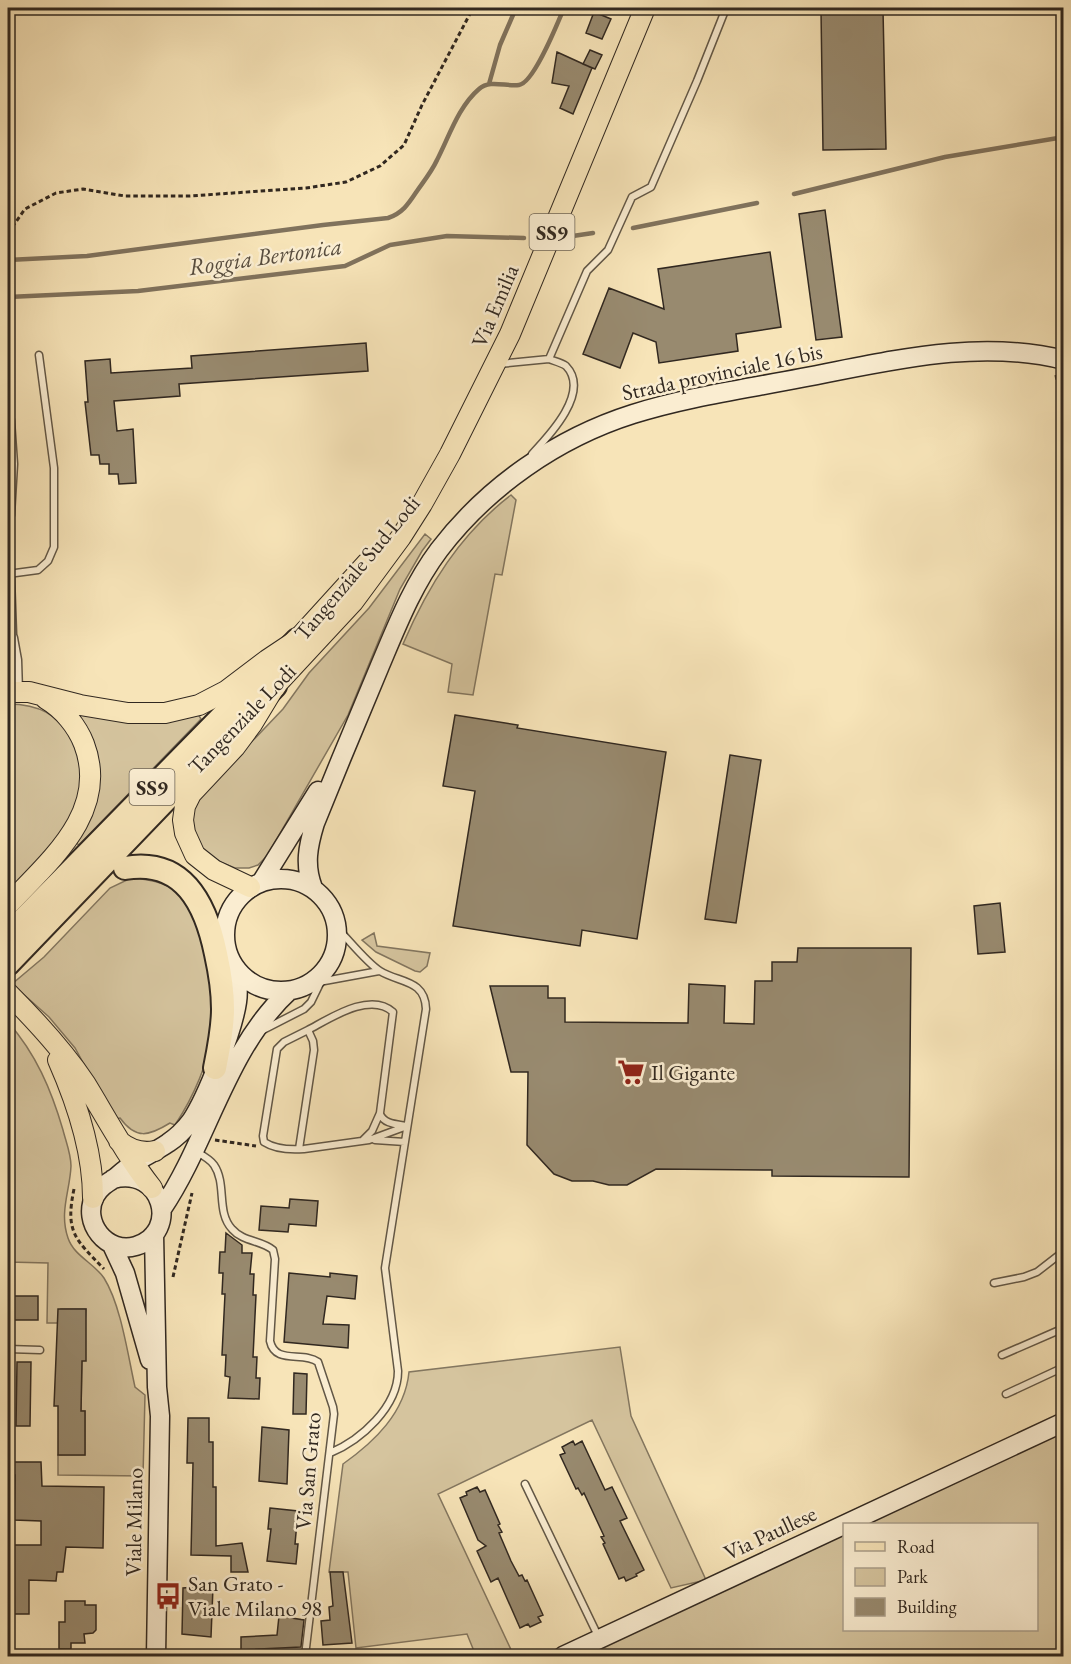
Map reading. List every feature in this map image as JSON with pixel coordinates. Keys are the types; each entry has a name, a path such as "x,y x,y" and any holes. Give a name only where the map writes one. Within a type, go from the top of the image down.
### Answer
{"highway":[{"name":"Tangenziale Sud Lodi","path":"8,935 297,640"},
{"name":"Tangenziale Lodi","path":"8,964 275,686"},
{"path":"46,923 72,912 118,871 147,861 176,868 195,879 207,892 225,924"},
{"path":"125,868 148,867 177,877 187,885 206,918 221,979 223,1008 222,1032 215,1068"}],"main road":[{"name":"Via Emilia","path":"450,454 496,365 645,8"},
{"name":"Strada provinciale 16 bis","path":"313,888 307,865 310,839 315,823 405,605 439,551 461,524 508,480 535,460 602,426 632,414 672,404 931,355 973,351 1012,352 1058,359"},
{"name":"Tangenziale Sud Lodi","path":"297,640 373,556 450,454"},
{"name":"Tangenziale Lodi","path":"275,686 335,623 372,578 401,537 450,454"},
{"path":"18,692 128,713 146,714 183,710 199,705 226,691 297,640"},
{"path":"256,884 214,870 195,855 184,833 184,806 191,794 236,747 275,686"},
{"path":"8,905 54,855 76,827 84,812 90,785 90,762 78,732 55,705 18,692"},
{"name":"Strada provinciale 16 bis","path":"256,884 345,748"},
{"path":"93,1198 99,1189 133,1164 176,1137 190,1122 197,1110 215,1068 237,1002 236,970 226,948 225,924 238,897 256,884 279,878 297,880 313,888 323,897 331,909 337,928 336,945 331,961 315,983 289,991 274,991 247,980 236,970"},
{"path":"162,1209 199,1154 248,1041 273,1005 289,991"},
{"path":"8,993 38,1023 84,1082 133,1164 158,1197 162,1209 154,1234 135,1247 112,1245 102,1239 96,1230 91,1209 93,1198 91,1164 79,1116 57,1056 38,1023"},
{"path":"119,1141 132,1150 148,1153 155,1151"},
{"path":"113,1179 132,1177 152,1188"},
{"path":"154,1234 157,1387"},
{"path":"112,1245 125,1273 157,1387"},
{"name":"Viale Milano","path":"156,1656 160,1416 157,1387"},
{"name":"Via Paullese","path":"848,1523 1064,1422"},
{"name":"Via Paullese","path":"563,1656 843,1525"}],"street":[{"path":"8,421 11,464 8,515"},
{"path":"8,575 10,634 18,692"},
{"path":"8,648 10,634"}],"lane":[{"path":"549,359 587,271 608,250 632,197 651,187 726,8"},
{"path":"8,575 38,570 48,561 54,547 54,458 39,355"},
{"path":"496,365 549,359 565,365 574,387 572,401 550,434 508,480"},
{"path":"330,1453 349,1443 370,1425 386,1407 397,1386 398,1371 385,1268 426,1002 416,987 379,971 337,928"},
{"path":"248,1041 258,1032 304,1009 312,1002 315,983 379,971"},
{"path":"360,1142 372,1131 380,1113 394,1017 392,1010 374,1006 353,1007 284,1042 277,1049 263,1136 264,1142 271,1146 299,1149 360,1142 407,1126"},
{"path":"299,1149 314,1045 308,1030"},
{"path":"380,1113 381,1118 388,1122 407,1126"},
{"path":"369,1140 405,1142"},
{"name":"Via San Grato","path":"199,1154 211,1162 217,1170 228,1224 243,1238 267,1245 273,1250 275,1259 271,1344 273,1349 279,1355 312,1358 321,1366 334,1410 305,1656"},
{"path":"994,1283 1037,1272 1064,1251"},
{"path":"1002,1355 1064,1328"},
{"path":"8,1349 40,1350"},
{"path":"1006,1394 1064,1367"},
{"path":"525,1484 600,1639"}],"path":[{"path":"8,233 25,209 56,193 83,189 125,196 189,196 306,188 346,182 380,166 404,145 422,105 473,8"},
{"path":"1058,359 1064,421"},
{"path":"199,1154 211,1140 256,1147 264,1142"},
{"path":"172,1278 193,1187"}],"green space":[{"path":"511,495 516,500 502,575 495,574 473,695 448,692 452,664 403,644 423,602 447,562 476,527"},
{"path":"425,534 431,539 400,589 348,715 267,856 258,865 249,868 235,868 206,853 195,838 190,824 196,800 283,709 309,673 369,608"},
{"path":"8,704 37,708 53,716 60,723 80,755 83,780 72,818 49,851 8,896"},
{"path":"76,714 198,714 201,719 79,845 75,842 93,808 100,778 94,748"},
{"path":"131,878 151,880 171,887 190,908 203,940 211,977 214,1013 208,1053 200,1078 188,1103 175,1125 170,1123 156,1131 143,1134 132,1130 120,1118 114,1119 75,1048 49,1017 12,984 44,957 110,888"},
{"path":"374,933 377,946 430,953 427,966 420,972 415,971 376,952 362,940"},
{"path":"8,1022 35,1059 42,1073 68,1148 71,1166 65,1219 68,1238 79,1255 100,1273 110,1289 123,1331 135,1387 145,1395 143,1476 58,1475 58,1455 85,1455 85,1411 81,1411 86,1309 61,1309 61,1323 47,1323 48,1263 8,1262"},
{"path":"620,1347 631,1416 706,1580 671,1588 592,1420 438,1494 514,1656 476,1656 467,1634 356,1648 348,1572 329,1572 343,1464 366,1446 395,1413 406,1387 409,1372"},
{"path":"1063,1431 1063,1656 577,1656 843,1534 843,1631 1038,1631 1038,1523 866,1523"}],"building":[{"path":"883,10 886,149 823,150 821,11"},
{"path":"594,12 611,19 602,39 586,33"},
{"path":"590,50 602,55 595,69 583,64"},
{"path":"557,52 592,68 573,114 560,108 569,86 552,83"},
{"path":"825,210 842,337 816,340 799,214"},
{"path":"770,252 781,327 736,334 738,351 659,363 656,342 633,333 620,368 583,354 609,288 664,309 658,269"},
{"path":"366,343 368,371 179,384 180,396 114,401 117,431 133,429 136,483 119,484 118,474 109,474 109,464 100,464 99,455 91,455 85,402 88,402 85,361 110,359 111,373 192,368 191,356"},
{"path":"455,715 518,725 517,728 666,752 637,939 582,930 580,946 453,926 475,791 443,786"},
{"path":"730,755 761,760 736,923 705,919"},
{"path":"1000,903 1005,952 978,954 974,906"},
{"path":"798,948 911,948 909,1177 772,1176 772,1170 656,1169 627,1185 609,1185 593,1181 572,1181 554,1174 527,1145 528,1072 511,1072 490,986 548,986 548,998 565,998 565,1022 688,1023 689,984 725,986 724,1023 754,1024 755,981 772,981 772,962 797,962"},
{"path":"290,1199 318,1201 316,1226 289,1224 288,1232 259,1230 261,1206 289,1208"},
{"path":"226,1233 242,1245 242,1253 252,1253 250,1274 254,1274 253,1295 256,1295 253,1357 257,1357 256,1378 260,1378 259,1399 228,1398 230,1377 225,1376 226,1355 222,1355 225,1294 222,1294 223,1273 219,1273 220,1252 225,1252"},
{"path":"289,1273 330,1277 330,1273 357,1276 355,1299 327,1296 323,1324 349,1325 348,1348 284,1342"},
{"path":"8,1296 38,1296 38,1320 8,1320"},
{"path":"58,1309 86,1309 86,1361 82,1361 81,1411 85,1411 85,1455 58,1455 58,1406 54,1406"},
{"path":"17,1362 31,1362 30,1426 16,1426"},
{"path":"294,1373 307,1374 306,1414 293,1414"},
{"path":"188,1418 209,1418 209,1442 213,1442 213,1487 216,1487 216,1546 242,1543 248,1572 231,1572 231,1556 191,1555 193,1463 187,1463"},
{"path":"262,1427 289,1430 287,1484 259,1481"},
{"path":"573,1441 575,1445 582,1441 605,1490 612,1487 627,1518 620,1521 644,1570 626,1581 624,1577 619,1579 603,1544 605,1543 601,1537 604,1536 584,1493 582,1495 578,1488 576,1489 560,1455 565,1453 562,1447"},
{"path":"8,1462 41,1462 42,1486 104,1487 103,1548 66,1547 63,1572 57,1572 56,1581 29,1580 29,1614 8,1614 8,1545 41,1545 41,1521 14,1520 15,1475 8,1475"},
{"path":"477,1487 480,1492 485,1490 500,1524 498,1525 502,1532 499,1533 511,1561 519,1576 522,1575 525,1581 527,1580 543,1615 538,1617 541,1622 530,1627 528,1624 520,1628 498,1578 491,1582 477,1551 486,1546 478,1540 460,1498"},
{"path":"270,1508 298,1511 296,1564 267,1561 271,1529 268,1529"},
{"path":"330,1572 343,1572 352,1643 323,1645 321,1621 330,1620 329,1607 333,1606"},
{"path":"213,1587 211,1637 182,1634 183,1588"},
{"path":"65,1601 85,1601 85,1605 96,1605 96,1630 93,1633 84,1634 85,1643 71,1643 71,1649 59,1649 59,1622 65,1622"},
{"path":"279,1616 304,1620 301,1647 241,1650 241,1637 277,1635"}],"waterway":[{"path":"489,84 500,45 516,8"},
{"path":"8,260 87,256 393,216 408,203 430,172 460,113 472,96 488,84 519,85 532,74 564,8"},
{"path":"794,194 945,157 1064,137"},
{"path":"633,228 757,203"},
{"path":"566,237 593,233"},
{"name":"Roggia Bertonica","path":"8,297 138,291 345,266 390,245 447,236 524,238"}],"place":[{"name":"Il Gigante","path":"631,1072"},
{"name":"San Grato - Viale Milano 98","path":"168,1596"}]}
